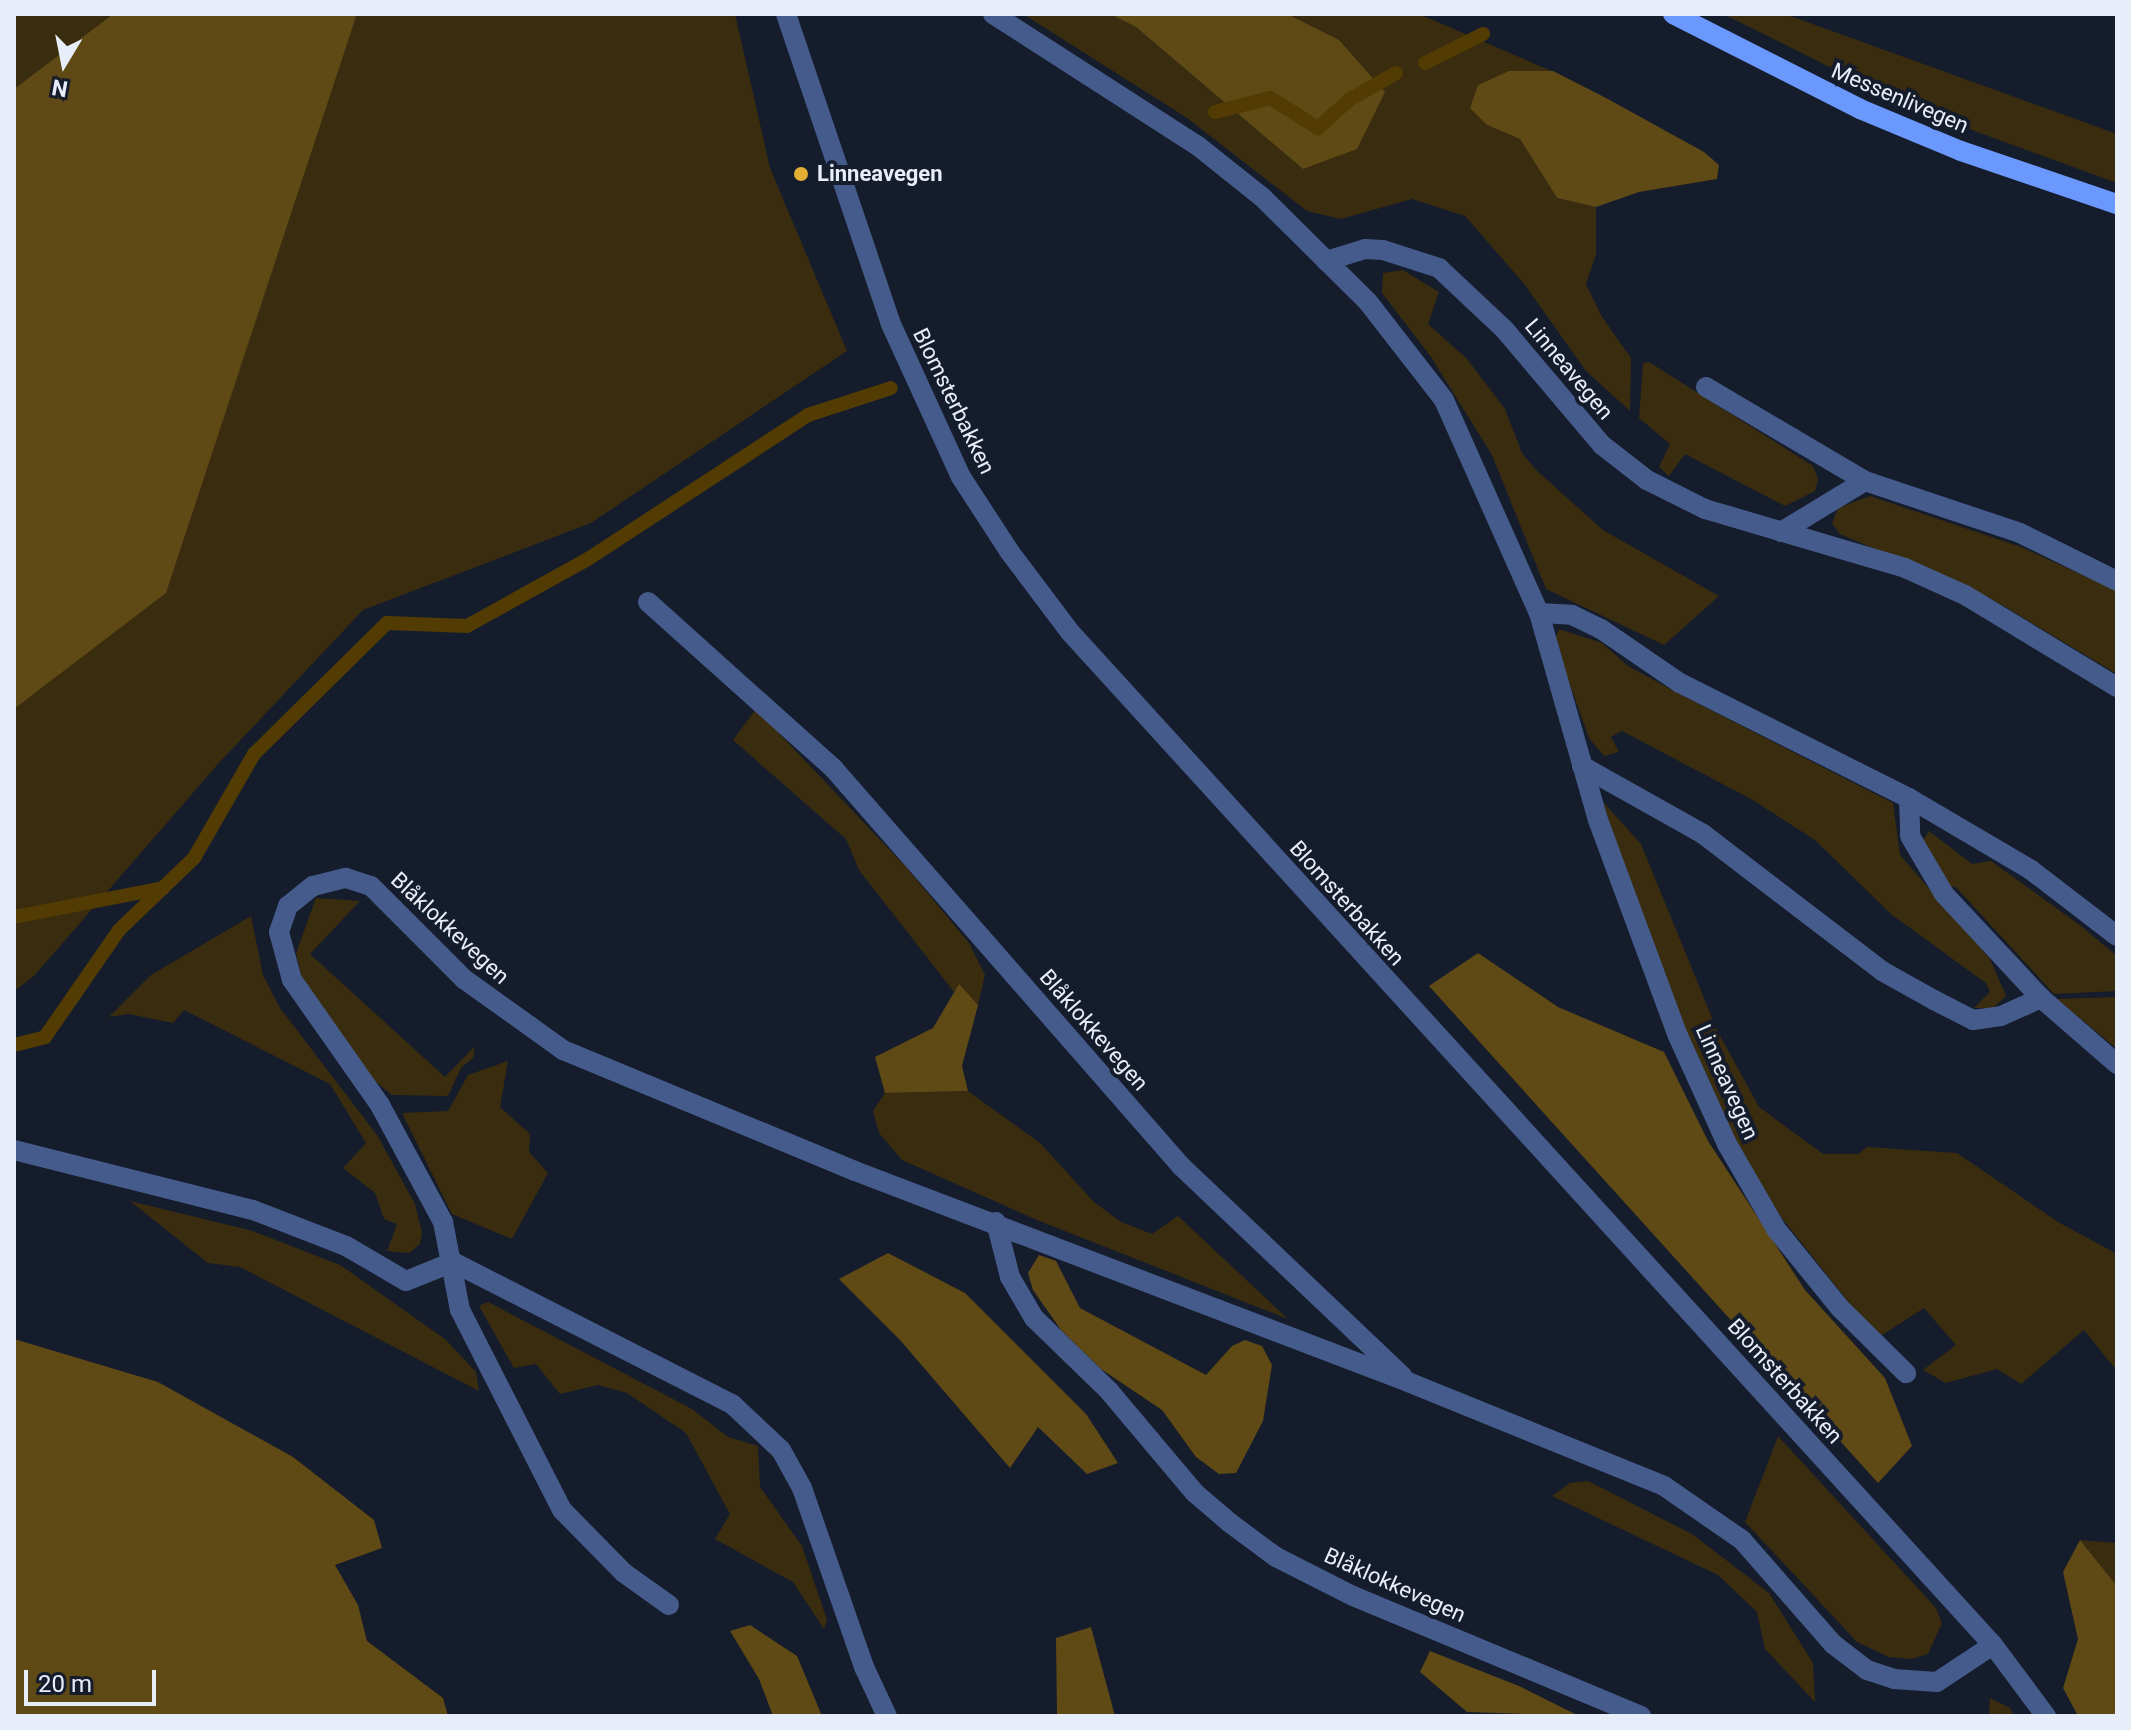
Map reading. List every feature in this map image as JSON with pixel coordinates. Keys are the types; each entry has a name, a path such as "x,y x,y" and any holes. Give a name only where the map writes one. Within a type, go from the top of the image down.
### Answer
{"main road":[{"name":"Messenlivegen","path":"1673,14 1860,109 1961,151 2117,204"}],"street":[{"name":"Blomsterbakken","path":"786,14 890,322 961,477 1009,551 1070,632 1993,1645 2046,1716"},
{"name":"Linneavegen","path":"993,14 1198,146 1262,197 1368,302 1444,400 1539,613 1582,766 1678,1036 1727,1144 1776,1229 1840,1308 1906,1373"},
{"name":"Linneavegen","path":"1326,261 1374,250 1408,255 1439,268 1504,329 1602,445 1636,472 1705,509 1905,568 1965,595 2117,687"},
{"path":"1706,387 1865,481 2020,533 2117,581"},
{"path":"1781,532 1865,481"},
{"name":"Blåklokkevegen","path":"648,602 833,768 1181,1166 1408,1382"},
{"path":"1539,613 1572,615 1601,629 1680,683 1909,798 2031,870 2117,936"},
{"path":"1582,766 1703,834 1882,971 1973,1020 2001,1016 2041,998"},
{"path":"1909,798 1910,836 1922,862 1944,894 2041,998 2117,1064"},
{"name":"Blåklokkevegen","path":"669,1605 624,1573 562,1510 460,1310 443,1222 380,1105 311,1012 282,956 279,932 288,906 313,886 346,878 371,886 464,979 563,1050 855,1171 996,1222 1408,1382 1664,1486 1700,1506 1769,1567 1833,1644 1867,1670 1894,1679 1937,1682 1993,1645"},
{"path":"14,1150 253,1210 346,1246 406,1281 453,1262 732,1404 781,1450 823,1540 864,1667 887,1716"},
{"name":"Blåklokkevegen","path":"996,1222 1010,1277 1034,1318 1109,1391 1195,1493 1230,1523 1276,1557 1353,1596 1641,1716"}],"shaded area":[{"path":"14,14 113,14 14,89"},
{"path":"113,14 357,14 166,593 14,709 14,89"},
{"path":"357,14 735,14 770,168 847,351 591,523 363,610 218,764 34,976 14,991 14,709 166,592"},
{"path":"1023,14 1110,14 1136,27 1303,169 1287,14 1419,14 1556,73 1509,72 1478,85 1487,125 1520,139 1557,198 1596,207 1596,255 1586,284 1602,317 1631,358 1630,411 1586,371 1525,285 1465,216 1412,199 1341,219 1307,211 1187,118"},
{"path":"1110,14 1287,14 1339,40 1385,92 1357,149 1303,169 1136,27"},
{"path":"1723,14 1785,14 2117,134 2117,183 1912,108"},
{"path":"1509,71 1553,71 1606,98 1704,152 1719,165 1717,179 1639,192 1596,207 1557,198 1520,139 1487,125 1470,108 1478,85"},
{"path":"1403,270 1439,292 1428,324 1467,359 1505,409 1522,453 1537,471 1603,530 1719,596 1664,645 1546,589 1492,455 1431,357 1382,293 1383,273"},
{"path":"1649,362 1813,466 1818,479 1815,491 1785,506 1685,454 1669,476 1659,467 1670,444 1639,418 1643,363"},
{"path":"1870,496 2021,547 2117,591 2117,674 1990,598 1840,534 1832,523 1838,508"},
{"path":"1559,629 1602,643 1628,666 1893,803 1900,855 1990,959 2006,996 1993,1008 1974,1008 1990,992 1986,983 1892,915 1815,840 1751,799 1622,731 1611,737 1619,752 1604,756 1589,738 1567,676 1556,637"},
{"path":"756,709 906,867 969,943 985,975 978,1005 959,985 954,992 859,870 846,839 733,740"},
{"path":"1603,802 1641,844 1717,1030 1759,1107 1823,1154 1858,1154 1867,1147 1957,1153 2058,1222 2117,1254 2117,1371 2084,1330 2021,1384 1997,1369 1946,1383 1923,1370 1956,1345 1924,1308 1882,1335 1861,1318 1759,1189 1703,1076 1629,888"},
{"path":"1929,831 1972,864 1991,861 2117,956 2117,991 2054,994 1955,886 1951,888 1921,843"},
{"path":"316,898 360,901 310,954 445,1077 475,1046 473,1058 461,1068 448,1096 392,1095 375,1081 314,996 301,975 296,953"},
{"path":"251,916 263,975 280,1008 377,1135 415,1204 422,1233 420,1244 409,1253 387,1251 397,1224 384,1219 375,1193 343,1168 366,1143 330,1084 184,1010 173,1023 129,1014 109,1017 151,975"},
{"path":"1478,953 1558,1007 1664,1052 1708,1141 1805,1290 1885,1378 1912,1446 1878,1483 1429,986"},
{"path":"959,984 978,1005 962,1066 968,1091 885,1093 875,1057 933,1028"},
{"path":"2117,997 2117,1049 2057,999"},
{"path":"508,1061 500,1107 530,1134 529,1152 548,1173 512,1239 452,1214 402,1113 448,1111 468,1075"},
{"path":"968,1091 1040,1143 1094,1202 1121,1222 1152,1234 1178,1216 1288,1319 1037,1220 902,1160 879,1133 873,1111 885,1093"},
{"path":"130,1201 253,1231 340,1265 445,1339 476,1372 479,1391 240,1267 208,1263"},
{"path":"888,1253 965,1293 1086,1414 1118,1463 1087,1474 1038,1427 1010,1468 900,1340 839,1279"},
{"path":"1039,1255 1056,1261 1080,1308 1206,1375 1232,1346 1245,1340 1262,1346 1272,1365 1263,1421 1236,1473 1219,1474 1196,1457 1162,1410 1101,1369 1061,1330 1033,1290 1028,1273"},
{"path":"488,1302 692,1409 728,1437 758,1446 760,1487 802,1546 827,1620 824,1629 793,1582 715,1539 730,1514 686,1433 627,1393 598,1385 560,1394 536,1364 514,1368 479,1306"},
{"path":"14,1339 158,1382 293,1457 374,1520 382,1548 335,1565 358,1605 367,1641 443,1698 448,1716 14,1716"},
{"path":"1778,1436 1936,1608 1942,1623 1928,1654 1911,1659 1889,1657 1857,1642 1745,1522"},
{"path":"1588,1481 1692,1534 1769,1593 1813,1663 1815,1702 1765,1649 1757,1612 1718,1575 1552,1496 1570,1483"},
{"path":"2080,1540 2117,1543 2117,1586"},
{"path":"2080,1540 2117,1586 2117,1716 2078,1716 2063,1688 2078,1639 2063,1572"},
{"path":"750,1625 797,1656 822,1716 773,1716 759,1679 730,1631"},
{"path":"1091,1627 1115,1716 1057,1716 1056,1638"},
{"path":"1430,1651 1519,1686 1579,1716 1467,1712 1420,1672"},
{"path":"1990,1698 2010,1708 2014,1716 1989,1716"}],"waterway":[{"path":"1425,63 1483,34"},
{"path":"1215,112 1270,98 1318,128 1349,100 1396,73"},
{"path":"14,1045 45,1037 119,930 194,858 254,754 387,623 467,626 588,559 808,415 891,388"},
{"path":"14,917 163,888"}],"place":[{"name":"Linneavegen","path":"801,174"}]}
